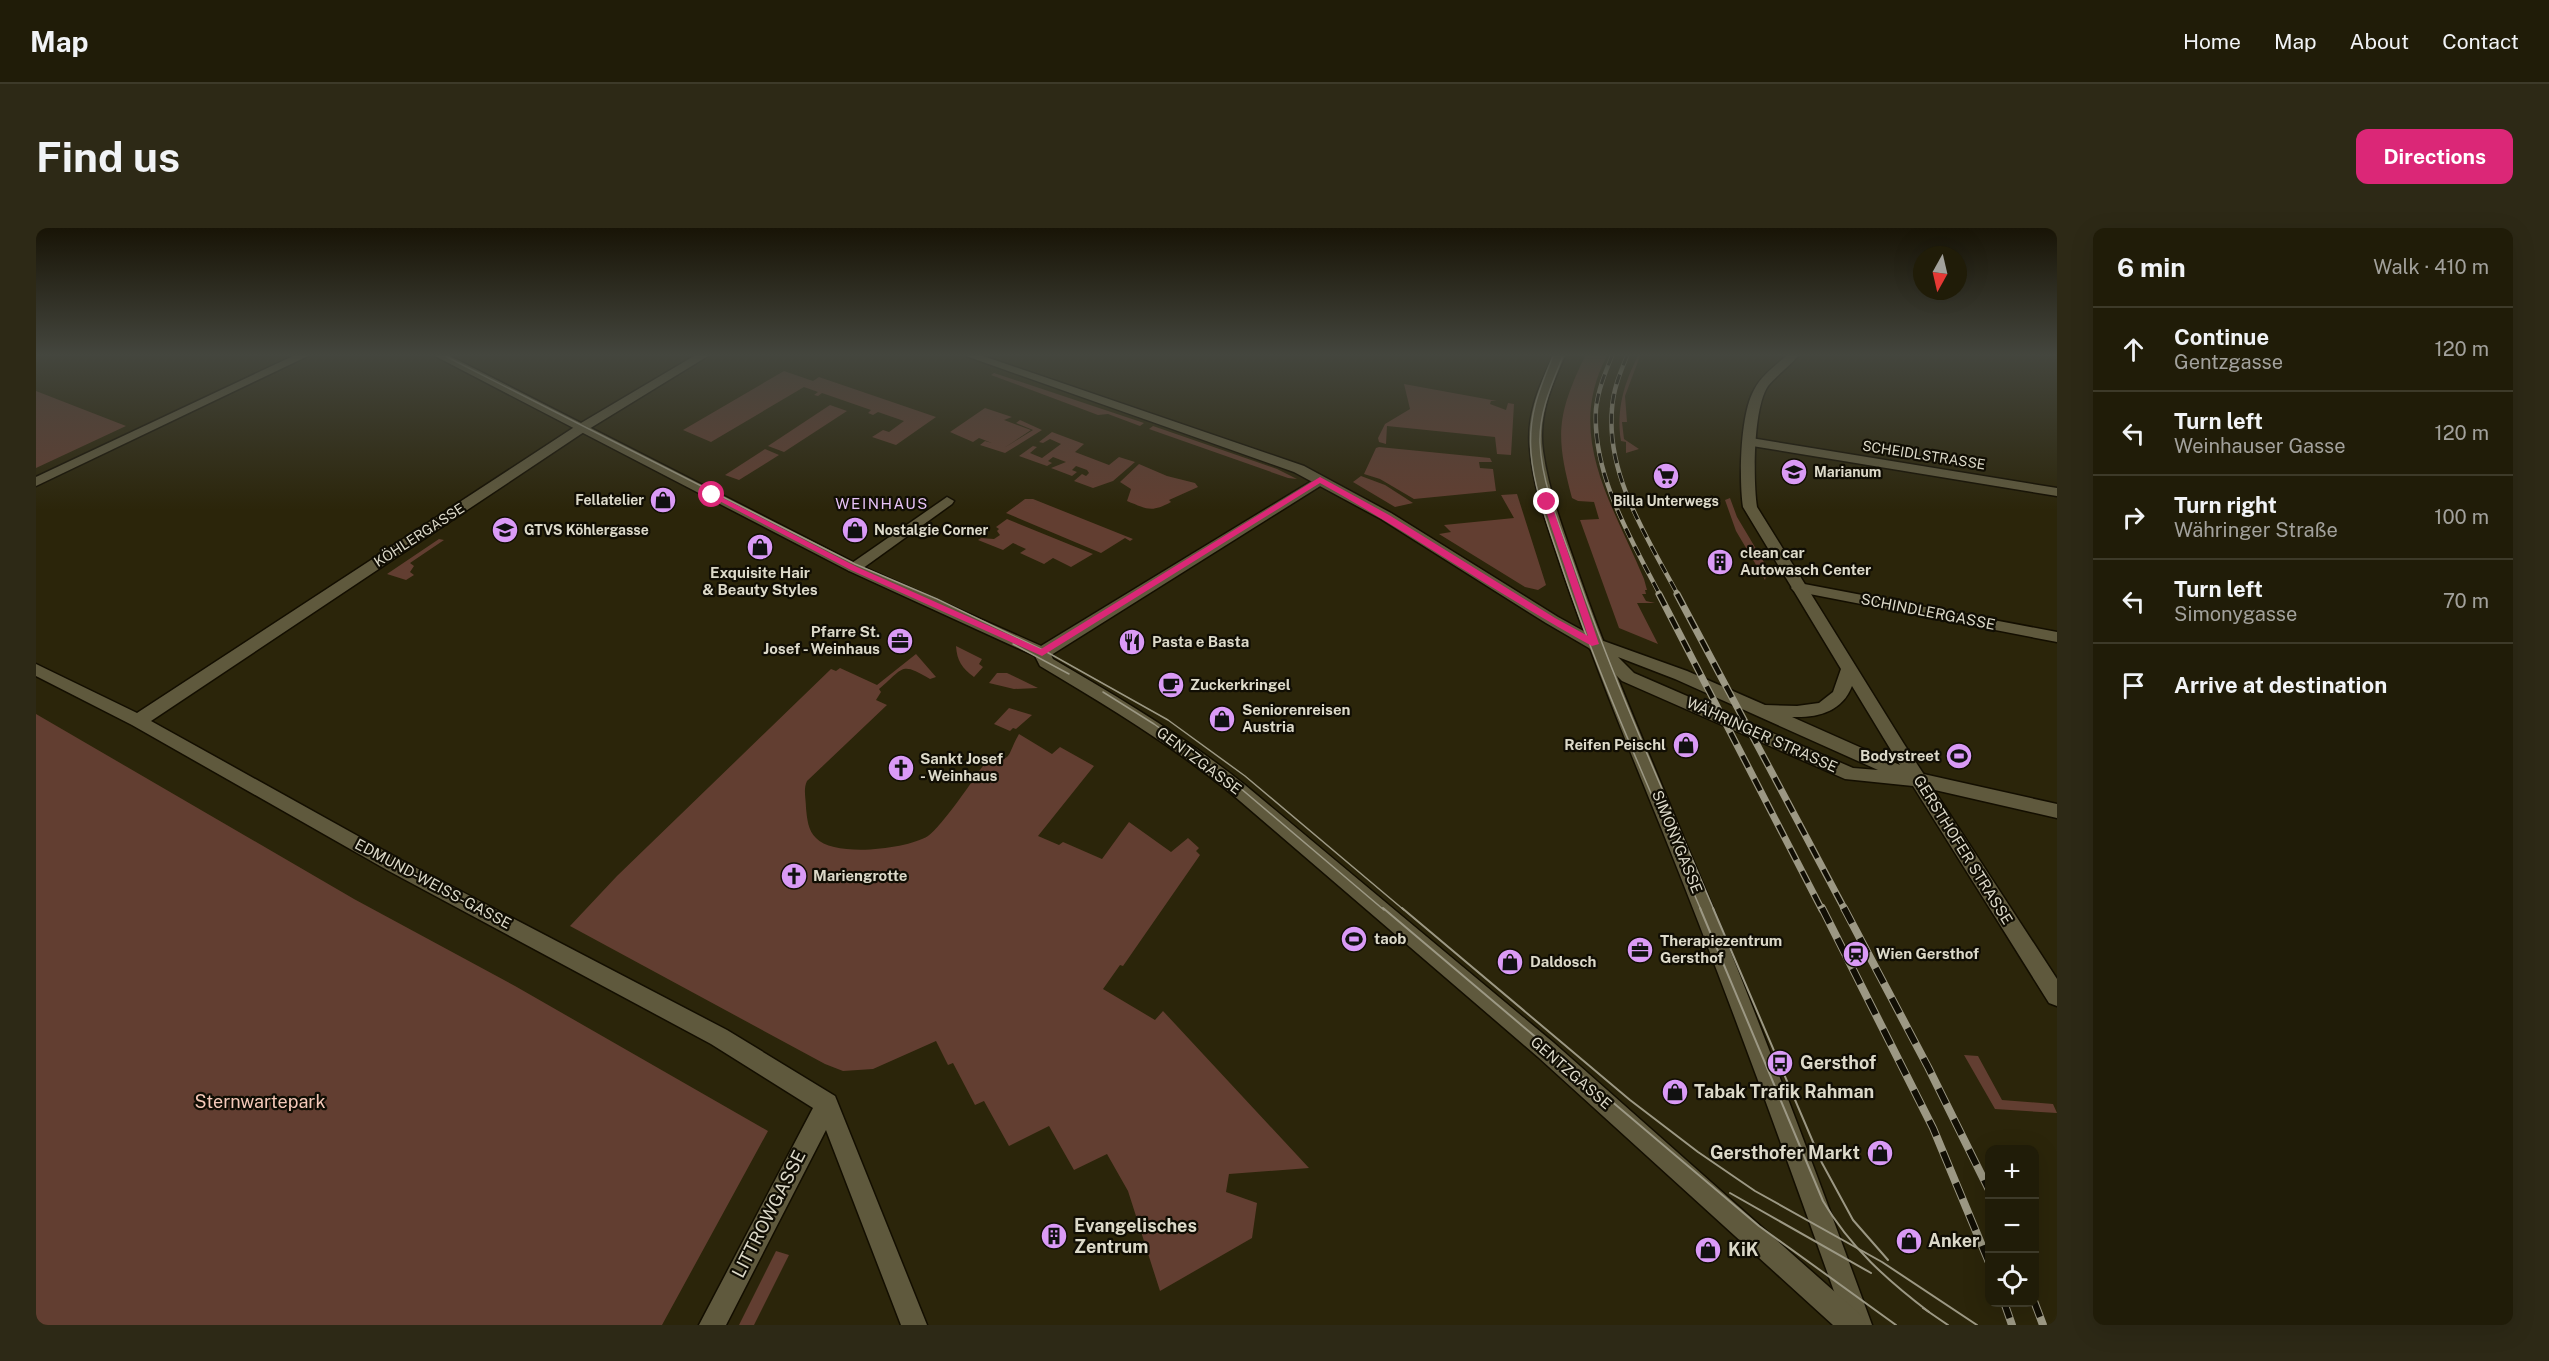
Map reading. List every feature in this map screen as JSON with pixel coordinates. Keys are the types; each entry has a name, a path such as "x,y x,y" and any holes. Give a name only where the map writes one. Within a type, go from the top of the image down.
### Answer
{"street":[{"path":"36,482 195,407"},
{"name":"GENTZGASSE","path":"538,407 854,568 1042,653 1046,662 1152,725 1197,756 1546,1050 1853,1325"},
{"name":"KÖHLERGASSE","path":"138,721 580,429 617,407"},
{"name":"WÄHRINGER STRASSE","path":"1121,407 1270,458 1320,480 1386,516 1552,620 1595,644 1637,657 1919,780"},
{"name":"SIMONYGASSE","path":"1538,407 1537,461 1544,494 1595,644 1721,951 1781,1108 1859,1325"},
{"name":"GERSTHOFER STRASSE","path":"1756,407 1748,486 1750,507 1849,669 2057,997"},
{"name":"SCHEIDLSTRASSE","path":"1751,442 2057,492"},
{"path":"1042,653 1320,480"},
{"path":"854,568 947,501"},
{"name":"SCHINDLERGASSE","path":"1799,588 2057,637"},
{"name":"WÄHRINGER STRASSE","path":"1595,644 1628,677 1851,774 1919,780"},
{"name":"EDMUND-WEISS-GASSE","path":"36,669 138,721 394,865 719,1037 827,1104"},
{"path":"1755,709 1793,712 1827,707 1840,695 1849,669"},
{"path":"1919,780 2057,811"},
{"path":"827,1104 914,1325"},
{"name":"LITTROWGASSE","path":"712,1325 827,1104"}],"green space":[{"path":"36,407 78,407 126,426 36,468"},
{"path":"722,407 770,407 711,442 683,430"},
{"path":"827,407 847,411 784,452 768,446"},
{"path":"863,407 907,407 936,417 896,445 872,437 883,430 889,432 904,421 878,412 873,415 868,413 871,410"},
{"path":"1077,407 1097,407 1144,423 1140,426 1108,414 1098,415"},
{"path":"1410,407 1499,407 1506,410 1507,407 1514,407 1511,455 1497,454 1495,437 1387,426 1386,444 1379,442 1378,438 1385,424"},
{"path":"1565,407 1591,407 1592,442 1598,470 1644,579 1647,590 1645,590 1646,594 1642,594 1646,601 1655,603 1637,603 1658,644 1619,628 1580,520 1599,519 1594,502 1578,501 1572,498 1561,441"},
{"path":"1626,407 1627,422 1622,422 1624,439 1639,449 1626,453 1626,442 1621,441 1620,408"},
{"path":"985,408 1012,417 1004,420 1031,430 1004,448 1033,430 1016,423 1020,420 1042,430 1005,453 980,445 985,441 992,443 979,438 973,442 950,432"},
{"path":"1153,426 1277,469 1297,479 1288,478 1149,429"},
{"path":"1052,432 1084,444 1075,452 1109,465 1119,457 1135,462 1113,481 1093,488 1074,481 1082,474 1086,476 1089,473 1087,470 1076,466 1072,470 1077,472 1072,476 1051,468 1066,462 1053,457 1048,461 1052,463 1047,466 1019,456 1033,446 1037,447 1030,453 1042,458 1061,444 1050,439 1043,443 1039,442"},
{"path":"1376,448 1490,458 1492,462 1479,462 1480,468 1493,469 1496,491 1414,499 1380,479 1364,474"},
{"path":"765,449 779,455 739,480 725,475"},
{"path":"1139,464 1167,476 1195,483 1198,487 1154,509 1127,501 1131,489 1120,482"},
{"path":"1361,476 1385,485 1413,503 1395,507 1353,482"},
{"path":"1517,494 1546,585 1538,590 1525,587 1439,534 1451,532 1444,525 1514,518 1501,495"},
{"path":"1730,498 1737,517 1768,569 1765,580 1736,531 1725,500"},
{"path":"1025,499 1033,499 1133,539 1130,541 1125,538 1101,553 1006,513"},
{"path":"1007,519 1093,554 1071,567 1053,558 1044,564 1020,553 1026,549 1013,543 1003,550 978,540 981,538 994,539 1000,535 996,527"},
{"path":"439,539 444,540 410,563 414,566 410,572 414,575 406,580 387,574"},
{"path":"956,646 982,659 979,664 983,667 974,677 961,664"},
{"path":"916,654 936,677 930,679 907,669 898,672 879,689 881,692 876,700 887,705 807,781 805,791 807,820 816,838 825,844 854,850 904,845 928,836 949,813 985,763 1008,756 1019,734 1052,754 1060,747 1094,766 1038,836 1059,845 1063,842 1102,859 1129,822 1171,852 1188,838 1199,848 1196,851 1200,855 1123,966 1120,965 1103,989 1155,1020 1163,1011 1309,1168 1229,1174 1226,1192 1257,1203 1252,1238 1160,1291 1128,1191 1107,1154 1074,1170 1049,1126 1009,1146 984,1101 975,1105 953,1063 948,1065 936,1041 873,1069 843,1071 825,1064 570,926 617,876 831,669 836,671 840,668 877,685"},
{"path":"997,673 1007,673 1038,688 1014,689 989,683"},
{"path":"1009,708 1032,715 1016,729 1013,728 1010,731 994,724"},
{"name":"Sternwartepark","path":"36,714 354,899 515,986 768,1131 662,1325 36,1325"},
{"path":"1964,1055 1978,1056 2002,1100 2053,1104 2057,1113 1995,1109"},
{"path":"776,1251 789,1255 754,1325 739,1325"}],"tram line":[{"path":"546,407 855,564 937,599 1045,651 1168,720 1245,776 1404,910"},
{"path":"1535,407 1531,427 1531,453 1539,496 1548,525 1593,654 1701,910"},
{"path":"1545,407 1540,443 1544,475 1558,523 1607,655 1714,910"},
{"path":"1013,644 1069,674"},
{"path":"1103,692 1154,724 1226,776 1384,910"},
{"path":"1383,908 1759,1226 1896,1325"},
{"path":"1402,908 1630,1100 1698,1152 1755,1191 1857,1248"},
{"path":"1700,908 1823,1201 1857,1248"},
{"path":"1713,908 1822,1163 1853,1220 1888,1260"},
{"path":"1730,1193 1871,1273"},
{"path":"1857,1248 1977,1325"},
{"path":"1857,1248 1899,1288 1929,1312"},
{"path":"1923,1308 1948,1325"}],"railway":[{"path":"1596,407 1596,434 1607,482 1626,529 1660,595"},
{"path":"1612,407 1612,434 1622,483 1642,529 1678,595"},
{"path":"1659,594 1822,910"},
{"path":"1677,594 1845,910"},
{"path":"1822,908 1933,1128 1985,1253"},
{"path":"1844,908 1928,1067 1985,1182"},
{"path":"2006,1307 2012,1325"},
{"path":"2036,1307 2043,1325"}],"place":[{"name":"Marianum","path":"1794,472"},
{"name":"Billa Unterwegs","path":"1666,476"},
{"name":"Fellatelier","path":"663,500"},
{"name":"GTVS Köhlergasse","path":"505,530"},
{"name":"Nostalgie Corner","path":"855,530"},
{"name":"Exquisite Hair & Beauty Styles","path":"760,547"},
{"name":"clean car Autowasch Center","path":"1720,562"},
{"name":"Pfarre St. Josef - Weinhaus","path":"900,641"},
{"name":"Pasta e Basta","path":"1132,642"},
{"name":"Zuckerkringel","path":"1171,685"},
{"name":"Seniorenreisen Austria","path":"1222,719"},
{"name":"Reifen Peischl","path":"1686,745"},
{"name":"Bodystreet","path":"1959,756"},
{"name":"Sankt Josef - Weinhaus","path":"901,768"},
{"name":"Mariengrotte","path":"794,876"},
{"name":"taob","path":"1354,939"},
{"name":"Therapiezentrum Gersthof","path":"1640,950"},
{"name":"Wien Gersthof","path":"1856,954"},
{"name":"Daldosch","path":"1510,962"},
{"name":"Gersthof","path":"1780,1063"},
{"name":"Tabak Trafik Rahman","path":"1675,1092"},
{"name":"Gersthofer Markt","path":"1880,1153"},
{"name":"Evangelisches Zentrum","path":"1054,1236"},
{"name":"Anker","path":"1909,1241"},
{"name":"KiK","path":"1708,1250"}],"district":[{"name":"WEINHAUS","path":"882,504"}],"route":[{"path":"712,495 854,568 1042,653 1320,480 1386,516 1552,620 1595,644 1547,502"}]}
